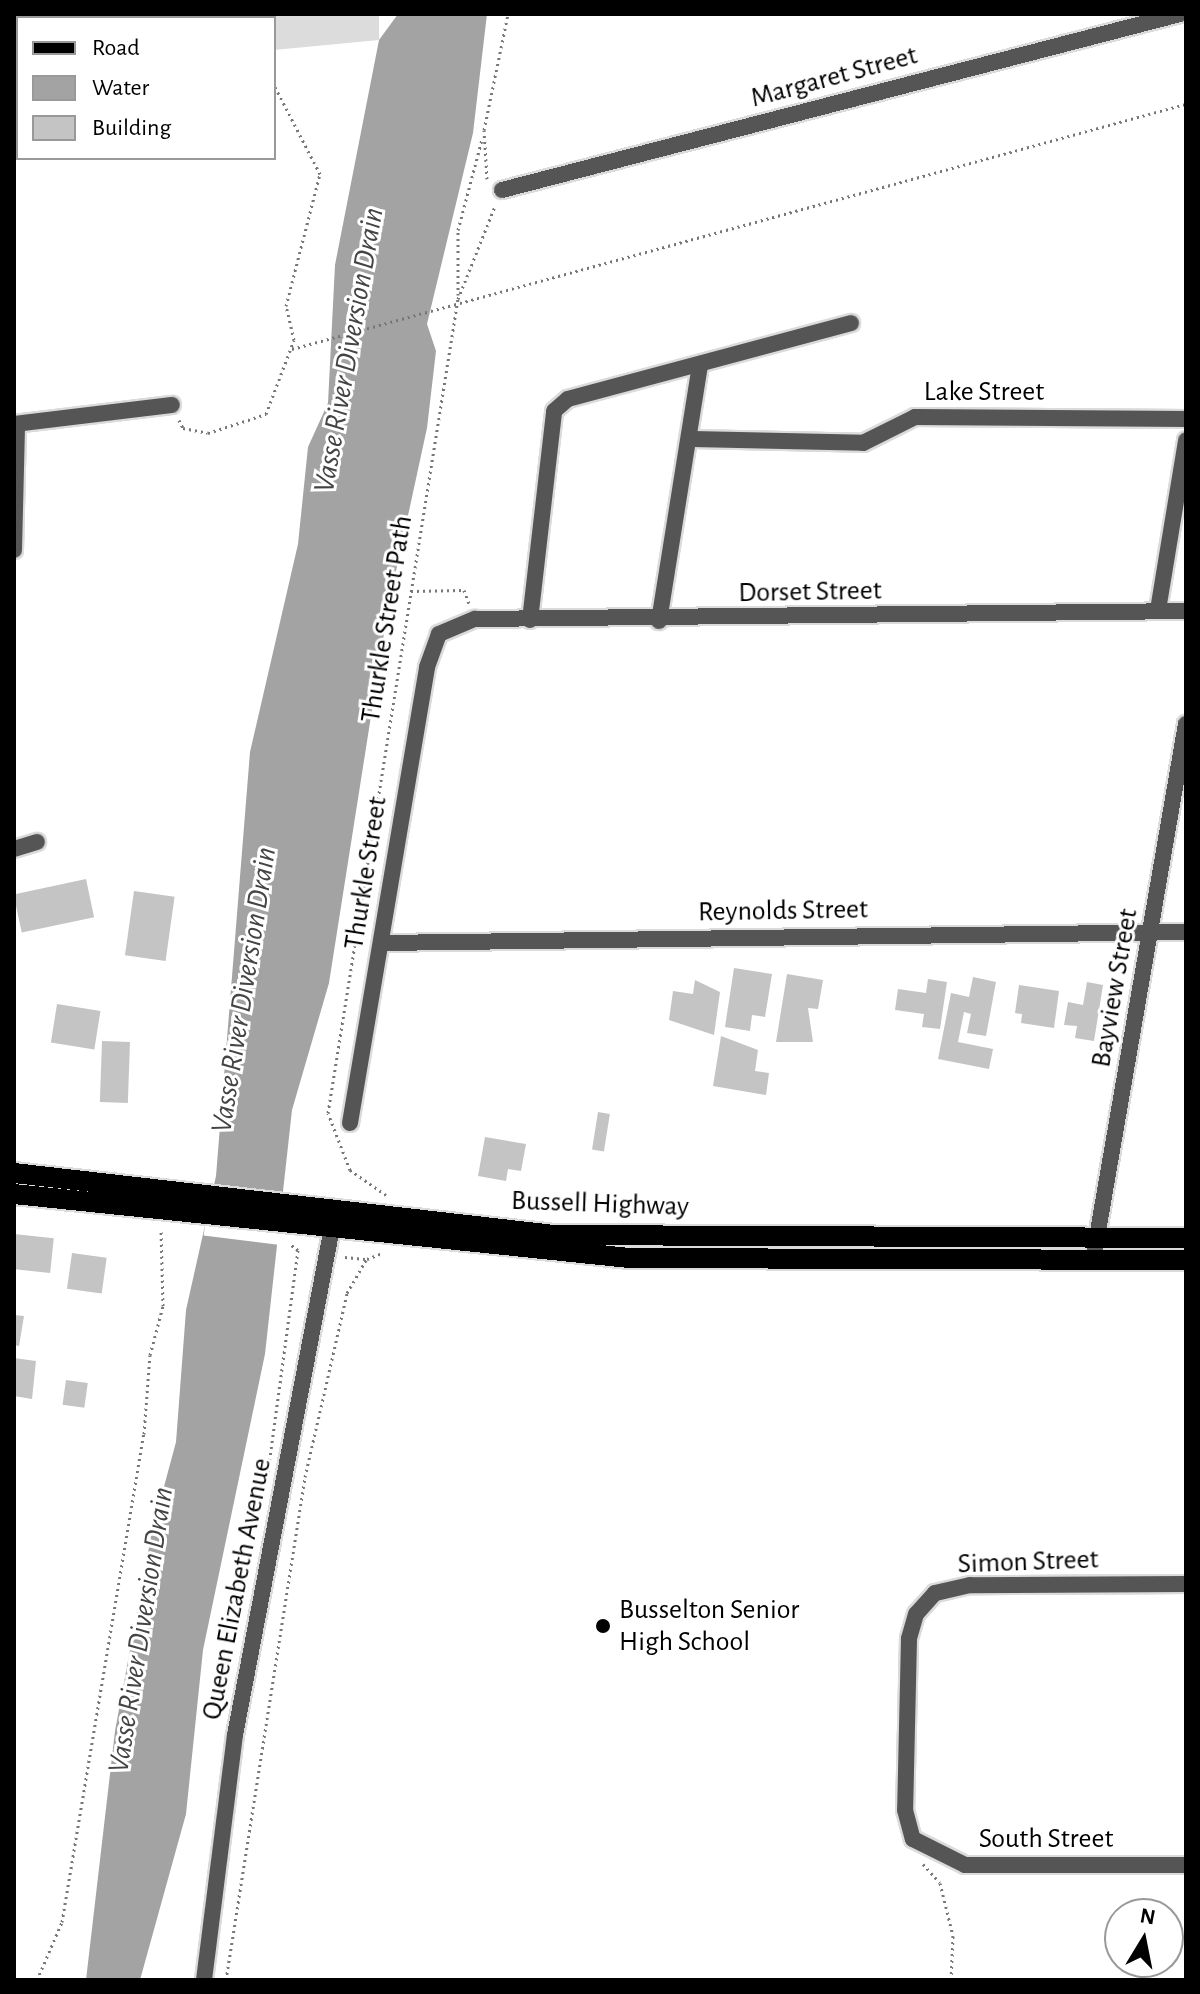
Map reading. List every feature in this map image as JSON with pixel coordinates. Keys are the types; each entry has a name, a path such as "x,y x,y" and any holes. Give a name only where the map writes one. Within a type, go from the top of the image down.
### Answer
{"main road":[{"name":"Bussell Highway","path":"14,1173 554,1235 1186,1238"},
{"name":"Bussell Highway","path":"14,1194 186,1216 286,1233 332,1232 629,1258 1186,1260"}],"street":[{"name":"Margaret Street","path":"502,190 1180,14"},
{"path":"530,620 554,411 568,399 851,323"},
{"path":"659,621 693,439 700,365"},
{"path":"14,550 15,424 172,405"},
{"name":"Lake Street","path":"693,439 863,443 915,417 1186,419"},
{"path":"1158,610 1186,440"},
{"name":"Dorset Street","path":"439,634 475,619 659,621 1186,611"},
{"name":"Thurkle Street","path":"350,1123 427,667 439,634"},
{"name":"Bayview Street","path":"1093,1260 1186,724"},
{"path":"14,849 37,842"},
{"name":"Reynolds Street","path":"381,943 1186,932"},
{"name":"Queen Elizabeth Avenue","path":"204,1980 235,1735 335,1210"},
{"name":"Simon Street","path":"916,1842 905,1810 909,1639 916,1614 935,1593 970,1585 1186,1584"},
{"name":"South Street","path":"916,1842 965,1865 1186,1865"}],"path":[{"name":"Thurkle Street Path","path":"387,1215 389,1197 350,1170 328,1113 458,299 494,220 482,159 484,130 508,14"},
{"path":"172,405 183,428 208,433 266,414 292,349 286,306 320,174 276,89"},
{"path":"292,349 447,306 458,299 1186,104"},
{"path":"458,299 458,230 484,130"},
{"path":"411,591 464,590 475,619"},
{"path":"37,1980 62,1922 144,1434 150,1355 163,1306 161,1225"},
{"path":"286,1233 298,1250 266,1471 305,1477"},
{"path":"226,1980 305,1477 347,1293 367,1259 387,1252 389,1237"},
{"path":"916,1842 915,1855 940,1883 953,1936 951,1980"}],"shaded area":[{"path":"14,14 379,14 379,40 276,50 276,16 16,16 14,77"}],"water":[{"name":"Vasse River Diversion Drain","path":"398,14 487,14 473,133 427,324 436,351 427,428 388,608 329,983 292,1110 265,1354 203,1650 186,1814 140,1980 86,1980 115,1731 152,1531 176,1442 186,1310 216,1176 250,752 298,544 308,447 328,403 335,265 379,40"}],"pier":[{"path":"210,1184 286,1193 280,1245 204,1236"}],"building":[{"path":"86,879 94,917 22,933 14,894"},
{"path":"134,891 175,897 166,961 125,955"},
{"path":"734,968 772,974 765,1017 752,1015 750,1031 725,1027"},
{"path":"787,974 823,980 818,1009 808,1008 813,1042 776,1042"},
{"path":"973,977 996,982 986,1036 967,1033 971,1014 964,1012 958,1042 993,1049 989,1069 938,1059 951,993 969,997"},
{"path":"928,979 947,982 940,1029 922,1027 924,1014 895,1010 898,989 926,993"},
{"path":"695,980 720,992 714,1035 669,1020 673,991 693,994"},
{"path":"1087,982 1103,985 1094,1041 1075,1038 1077,1026 1064,1025 1068,1002 1083,1005"},
{"path":"1019,985 1059,991 1054,1028 1021,1023 1022,1014 1015,1013"},
{"path":"57,1004 100,1011 94,1049 51,1043"},
{"path":"721,1036 758,1050 755,1071 769,1073 766,1095 713,1086"},
{"path":"102,1041 130,1042 128,1103 100,1102"},
{"path":"598,1112 610,1114 604,1151 592,1150"},
{"path":"485,1137 526,1144 521,1171 508,1169 506,1181 478,1176"},
{"path":"14,1234 54,1238 50,1273 14,1269"},
{"path":"72,1253 107,1258 102,1294 67,1289"},
{"path":"14,1315 24,1316 19,1346 14,1345"},
{"path":"14,1358 36,1361 32,1399 14,1396"},
{"path":"66,1380 88,1383 84,1408 63,1405"}],"place":[{"name":"Busselton Senior High School","path":"603,1626"}]}
